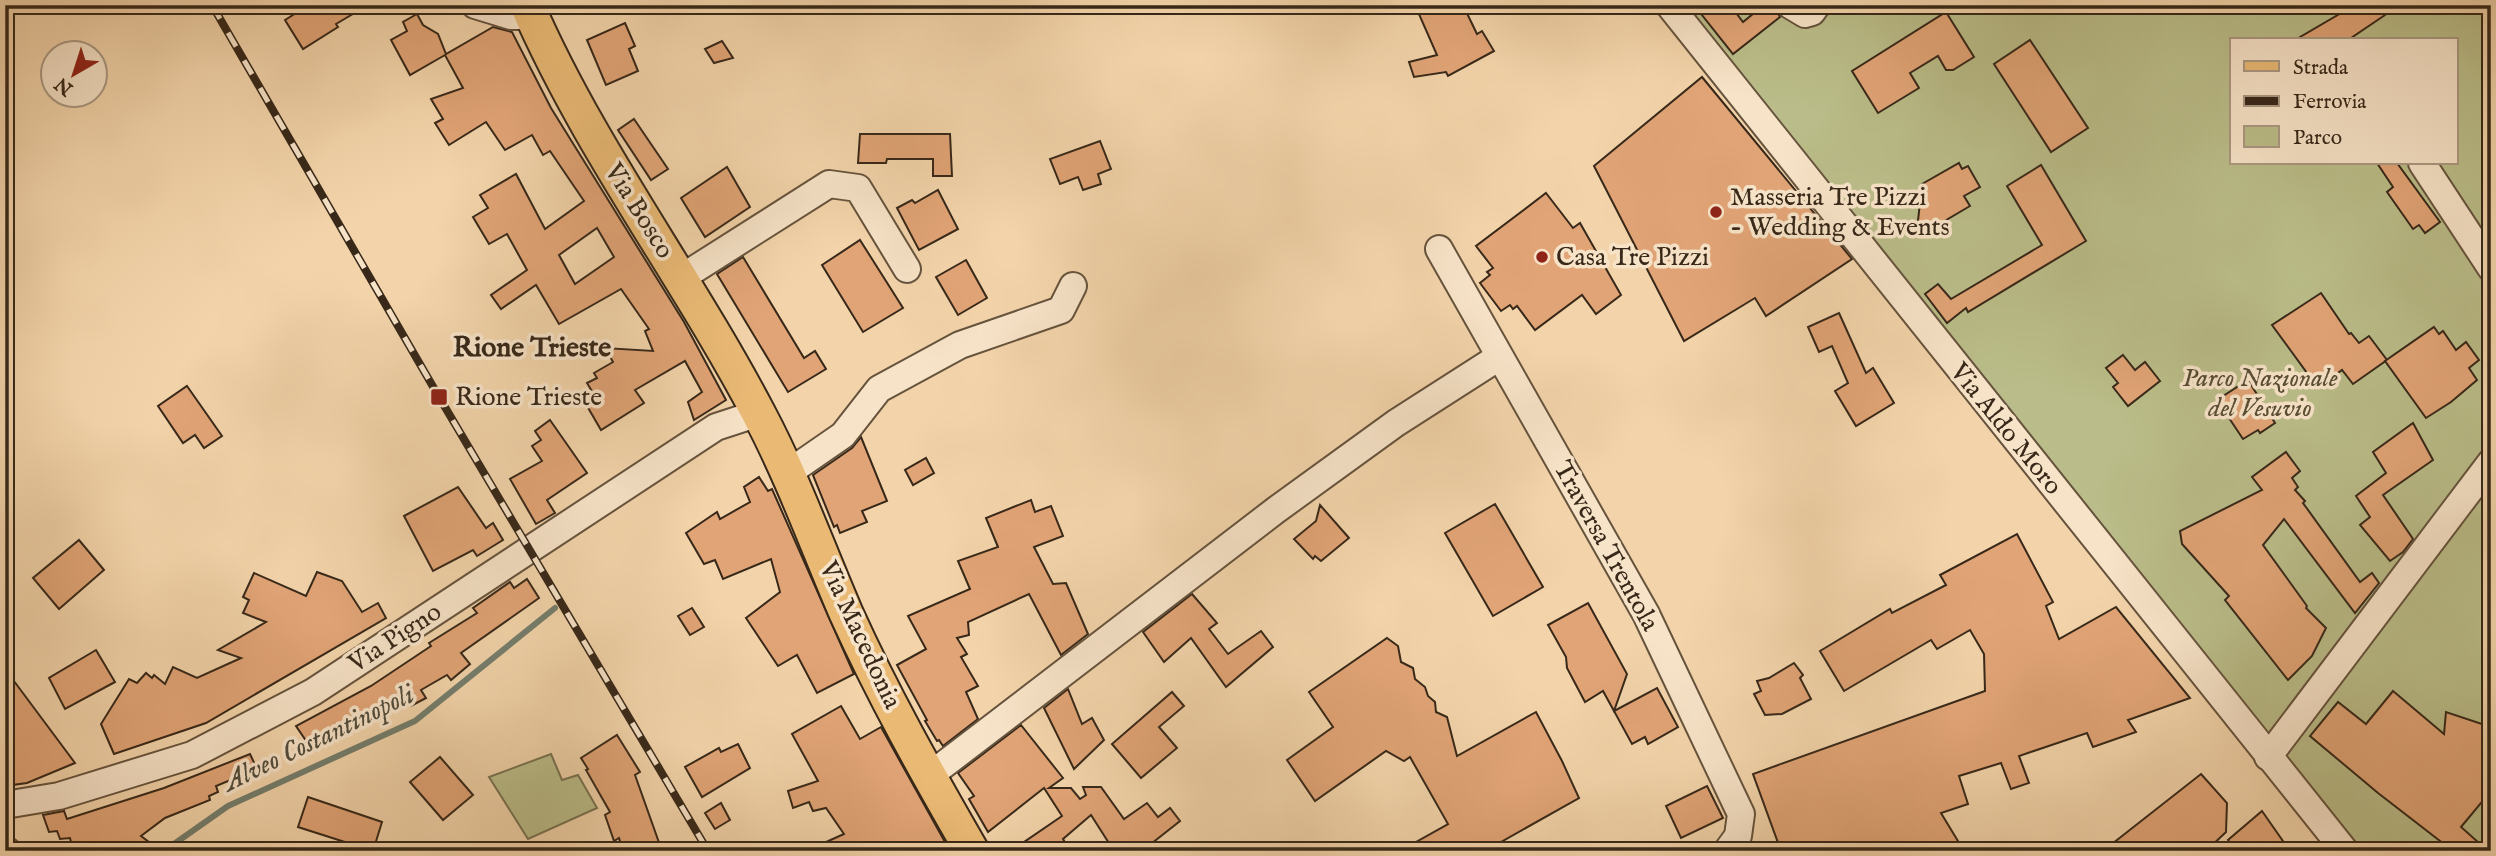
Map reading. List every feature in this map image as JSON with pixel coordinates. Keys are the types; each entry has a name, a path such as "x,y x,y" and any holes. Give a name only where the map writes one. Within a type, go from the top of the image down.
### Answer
{"main road":[{"name":"Via Bosco","path":"530,11 597,145 681,278 758,413"},
{"name":"Via Macedonia","path":"758,413 788,473 876,676 972,851"}],"street":[{"path":"475,5 510,16 530,11"},
{"name":"Via Aldo Moro","path":"1669,5 2344,851"},
{"path":"1790,5 1805,14 1812,12 1818,5"},
{"path":"2423,164 2491,268"},
{"path":"681,278 829,184 858,188 907,269"},
{"name":"Traversa Trentola","path":"1439,249 1646,614 1741,814 1738,836 1727,851"},
{"path":"788,473 843,435 879,388 960,345 1061,310 1073,286"},
{"path":"929,776 1276,510 1396,423 1499,357"},
{"name":"Via Pigno","path":"5,805 59,796 192,755 313,692 716,427 758,413"},
{"path":"2268,757 2491,462"}],"green space":[{"name":"Parco Nazionale del Vesuvio","path":"1663,5 2491,5 2491,851 2335,851"},
{"path":"551,754 562,780 578,775 597,808 528,839 489,777"}],"building":[{"path":"309,5 368,5 336,24 338,27 303,49 285,20"},
{"path":"1415,5 1463,5 1477,34 1482,31 1494,51 1448,76 1446,72 1414,77 1409,62 1437,55"},
{"path":"1694,5 1730,5 1743,22 1764,5 1774,5 1780,17 1733,54"},
{"path":"2355,5 2378,5 2385,15 2351,38 2298,38"},
{"path":"1946,12 1974,57 1953,70 1946,70 1938,56 1910,73 1919,88 1878,113 1852,71"},
{"path":"417,14 423,25 438,34 446,54 493,27 512,32 551,108 684,322 726,400 694,420 688,402 702,392 685,361 635,390 644,403 601,430 583,399 593,393 587,383 597,378 594,373 613,362 605,348 653,351 645,331 649,329 621,289 559,324 536,285 501,309 491,295 527,270 507,234 489,244 473,217 488,208 480,195 516,174 545,229 584,201 550,151 543,155 532,135 505,150 486,122 449,145 435,123 443,119 431,99 463,88 445,55 410,75 391,40 407,31 403,22","holes":["597,228 614,257 575,284 559,255"]},
{"path":"625,23 635,46 629,49 638,71 606,85 587,40"},
{"path":"2030,40 2088,128 2051,152 1994,64"},
{"path":"722,41 733,58 714,63 705,49"},
{"name":"Masseria Tre Pizzi - Wedding & Events","path":"1702,77 1852,259 1766,316 1755,298 1684,341 1594,166"},
{"path":"634,119 668,169 651,180 618,130"},
{"path":"860,134 950,134 952,176 933,176 933,159 887,159 886,163 858,163"},
{"path":"1100,141 1111,169 1098,174 1101,184 1083,190 1078,177 1060,184 1050,159"},
{"path":"1959,163 1962,169 1968,166 1980,187 1964,196 1970,206 1924,233 1918,221 1922,184"},
{"path":"2378,164 2398,164 2440,222 2425,233 2419,225 2413,229 2387,192 2393,187"},
{"path":"2041,165 2086,241 1968,312 1966,308 1947,323 1925,294 1938,284 1951,299 2042,245 2007,186"},
{"path":"727,167 750,207 705,237 681,198"},
{"path":"938,190 958,229 919,250 897,208 912,200 915,203"},
{"name":"Casa Tre Pizzi","path":"1546,193 1573,228 1580,223 1621,295 1596,314 1582,295 1535,330 1517,306 1513,309 1510,305 1501,311 1480,283 1490,275 1487,272 1493,268 1476,246"},
{"path":"860,240 903,308 863,332 822,265"},
{"path":"743,257 804,358 815,351 826,369 788,392 717,274"},
{"path":"966,260 987,298 958,315 936,277"},
{"path":"2321,293 2349,334 2359,343 2369,336 2387,360 2353,384 2342,370 2318,388 2272,325"},
{"path":"1839,313 1866,373 1873,368 1894,403 1856,426 1835,391 1848,383 1832,346 1819,352 1808,327"},
{"path":"2434,327 2439,334 2443,331 2456,350 2466,342 2479,360 2469,368 2477,380 2451,402 2426,418 2385,361"},
{"path":"2123,355 2135,370 2145,362 2160,381 2128,406 2113,387 2118,383 2106,368"},
{"path":"2248,380 2275,423 2260,433 2258,430 2243,439 2217,400"},
{"path":"187,386 222,436 204,448 195,435 183,443 158,406"},
{"path":"550,420 587,473 547,500 555,513 536,524 510,479 542,461 532,446 541,440 535,431"},
{"path":"2413,423 2433,460 2383,495 2413,539 2403,552 2390,561 2360,525 2370,517 2356,496 2386,473 2373,452"},
{"path":"861,437 887,501 862,511 867,522 840,533 837,525 834,527 813,475 852,448"},
{"path":"2286,452 2300,471 2292,478 2298,487 2295,490 2305,501 2303,503 2360,582 2372,573 2379,583 2355,613 2284,519 2263,545 2306,608 2326,628 2312,656 2288,680 2225,600 2229,596 2182,544 2180,531 2262,490 2252,477"},
{"path":"926,458 934,473 913,485 905,470"},
{"path":"759,477 768,491 772,489 854,674 817,693 797,655 778,666 746,618 780,592 771,559 723,579 715,560 704,564 686,533 717,512 720,519 750,502 744,487"},
{"path":"458,487 486,528 493,523 503,540 477,556 473,550 433,571 404,516"},
{"path":"1031,500 1035,512 1051,506 1063,536 1034,547 1053,584 1066,583 1088,634 1061,655 1029,594 968,622 969,635 957,638 967,654 961,657 978,686 966,692 978,719 943,746 925,721 927,720 897,665 926,649 908,616 970,589 958,561 998,547 986,518"},
{"path":"1495,504 1543,587 1493,616 1445,533"},
{"path":"1320,505 1349,538 1321,561 1315,556 1313,559 1294,539 1316,521"},
{"path":"2017,534 2053,602 2046,606 2059,639 2116,607 2190,698 2128,720 2136,732 2093,747 2087,733 2019,756 2029,783 2011,789 2001,763 1959,776 1968,804 1941,813 1964,851 1781,851 1753,774 1985,691 1984,654 1970,630 1937,649 1931,640 1844,691 1820,651 1890,609 1892,613 1946,585 1940,575"},
{"path":"79,540 104,570 59,609 33,578"},
{"path":"317,572 342,581 362,612 378,603 386,618 206,723 114,754 101,724 129,679 137,683 146,673 152,678 154,675 165,684 173,667 197,678 241,658 218,650 266,622 243,613 249,600 243,597 254,573 306,596"},
{"path":"527,579 539,598 461,653 470,664 451,680 447,675 421,690 426,698 411,706 403,693 311,748 296,726 371,686 431,646 429,643 477,613 473,608 510,582 514,588"},
{"path":"1192,594 1217,623 1209,629 1228,654 1261,631 1273,647 1226,687 1191,638 1164,662 1143,632"},
{"path":"1588,603 1627,674 1614,711 1603,691 1585,702 1567,668 1566,657 1548,625"},
{"path":"692,608 704,627 690,635 678,616"},
{"path":"1387,638 1398,646 1401,662 1413,668 1415,679 1425,687 1428,696 1435,702 1436,712 1447,717 1457,756 1536,712 1579,798 1485,851 1400,851 1448,824 1410,757 1404,761 1386,751 1315,801 1287,760 1333,727 1309,692"},
{"path":"96,650 115,682 65,709 49,678"},
{"path":"1794,663 1803,675 1800,678 1811,699 1782,714 1765,715 1754,694 1761,691 1757,681 1769,678"},
{"path":"5,669 75,763 27,783 5,786"},
{"path":"1657,688 1678,727 1648,744 1645,737 1632,744 1614,711"},
{"path":"1068,689 1082,724 1092,718 1104,740 1074,769 1044,708"},
{"path":"2393,691 2444,734 2446,712 2491,727 2491,791 2461,827 2488,851 2453,851 2310,736 2338,702 2366,724"},
{"path":"1172,692 1184,706 1159,727 1177,748 1141,778 1112,744"},
{"path":"841,706 860,739 881,727 950,851 904,851 899,843 876,851 806,851 844,834 826,808 813,811 809,802 793,808 788,791 818,781 792,734"},
{"path":"1021,725 1063,778 1049,788 1071,788 1080,799 1086,795 1083,787 1101,787 1124,819 1147,803 1158,817 1170,808 1180,821 1142,851 1114,851 1091,815 1063,839 1070,851 1011,851 1062,816 1044,788 988,832 969,799 974,796 958,773"},
{"path":"617,735 640,772 635,775 662,851 623,851 619,838 614,841 605,815 610,812 581,758"},
{"path":"738,744 750,768 702,797 685,767 719,748 721,752"},
{"path":"250,754 257,769 216,786 218,792 209,796 210,800 165,818 141,836 161,851 73,851 70,838 60,839 57,831 49,832 43,815 64,811 67,819 164,788"},
{"path":"440,757 473,795 443,820 410,782"},
{"path":"2201,774 2227,803 2226,832 2206,851 2103,851"},
{"path":"1707,786 1723,818 1681,838 1666,806"},
{"path":"308,797 382,822 373,851 298,827"},
{"path":"721,803 730,820 715,829 705,813"},
{"path":"2262,811 2290,851 2236,851 2228,840"}],"waterway":[{"name":"Alveo Costantinopoli","path":"164,851 228,806 415,721 555,608"}],"railway":[{"path":"212,5 439,397 708,851"}],"place":[{"name":"Masseria Tre Pizzi - Wedding & Events","path":"1716,212"},
{"name":"Casa Tre Pizzi","path":"1542,257"},
{"name":"Rione Trieste","path":"439,397"}],"district":[{"name":"Rione Trieste","path":"532,348"}]}
